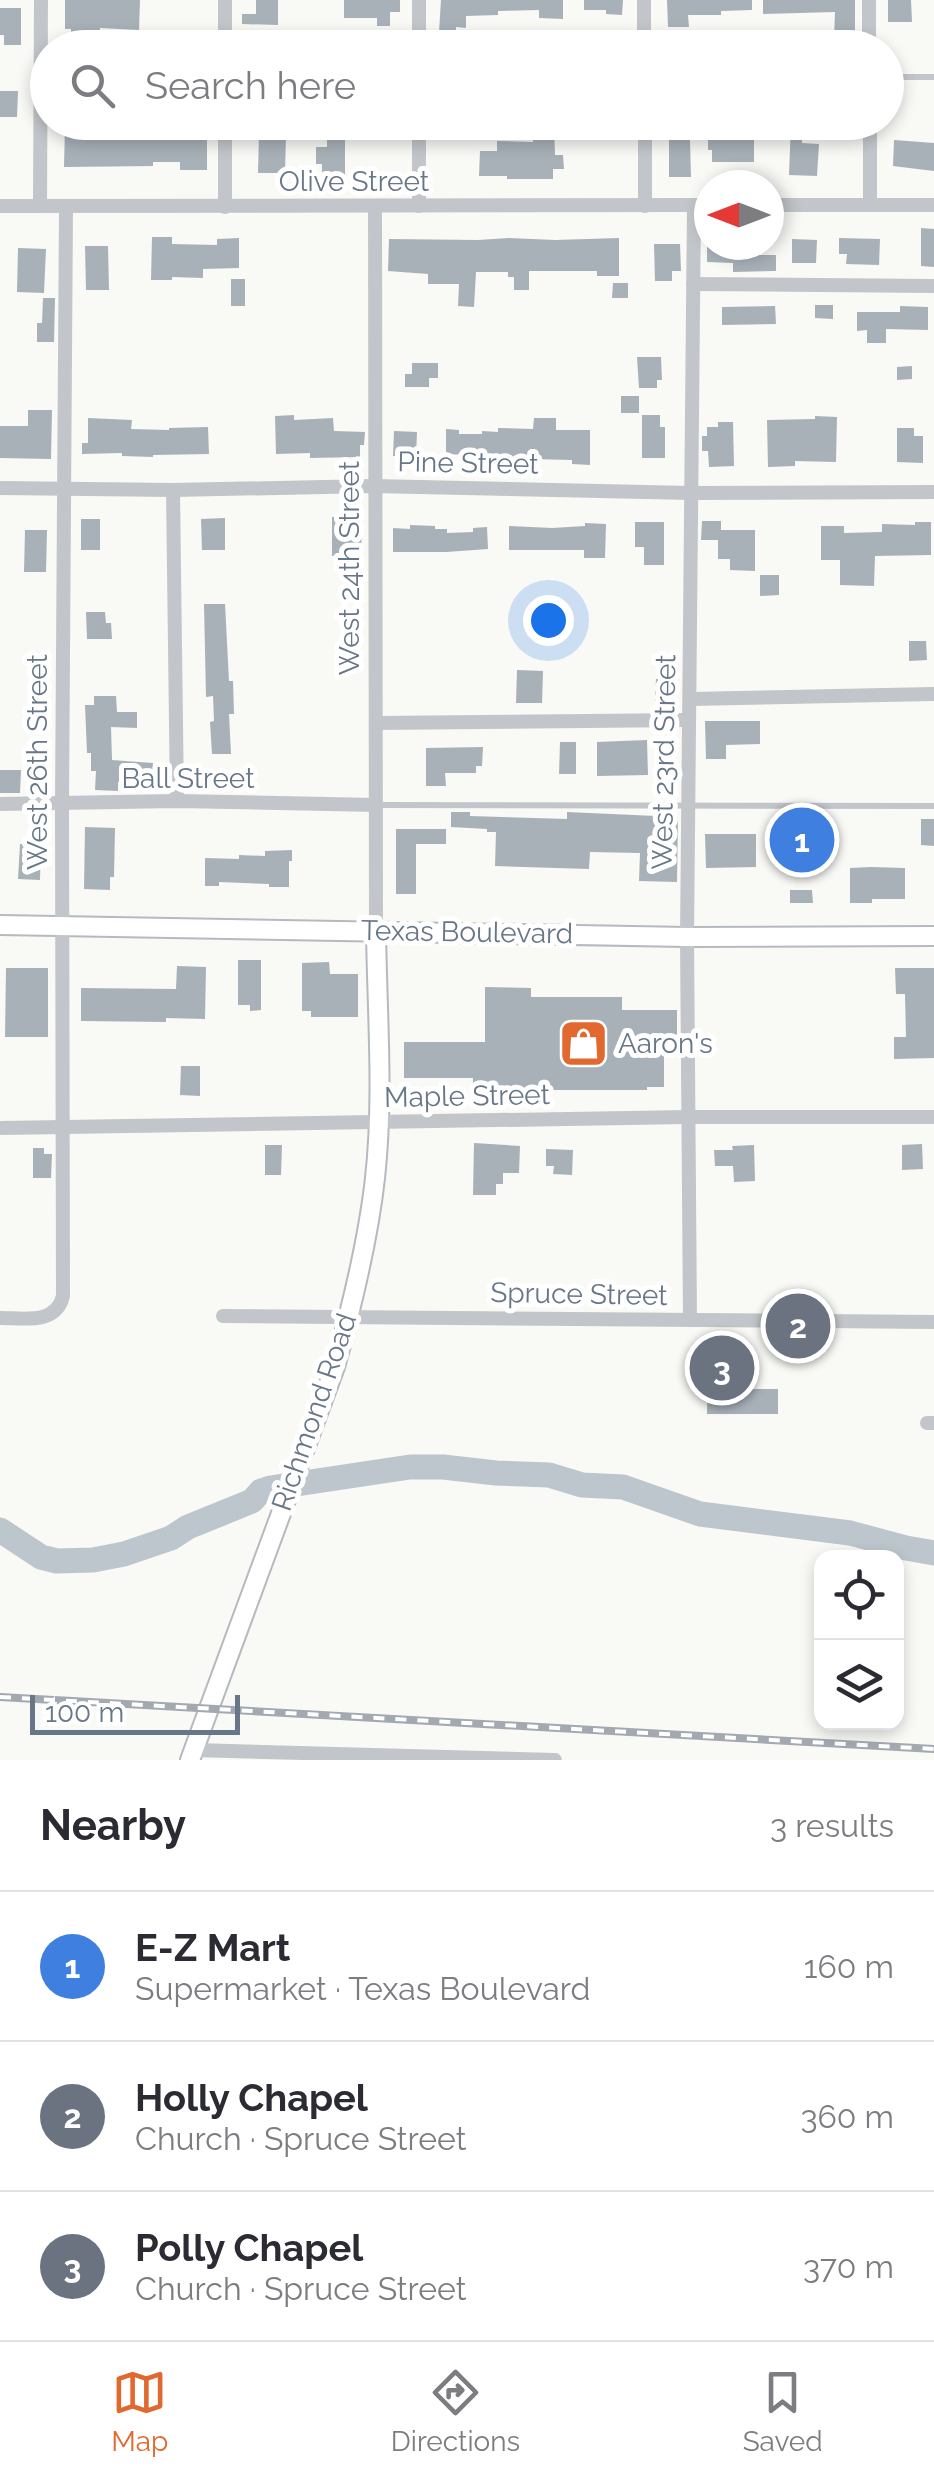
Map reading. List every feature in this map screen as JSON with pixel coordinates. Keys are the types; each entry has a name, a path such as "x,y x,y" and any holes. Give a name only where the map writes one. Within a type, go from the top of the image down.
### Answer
{"main road":[{"name":"Texas Boulevard","path":"0,926 687,937 934,936"},
{"name":"Richmond Road","path":"192,1755 335,1368 349,1317 373,1195 378,1122 376,930"}],"street":[{"path":"41,0 41,30"},
{"path":"224,0 224,30"},
{"path":"419,0 419,30"},
{"path":"644,0 644,30"},
{"path":"869,0 870,30"},
{"path":"40,140 40,206"},
{"path":"224,140 224,206"},
{"path":"419,140 419,206"},
{"path":"645,140 645,206"},
{"path":"870,140 870,205"},
{"name":"Olive Street","path":"0,206 694,204"},
{"path":"784,205 934,205"},
{"name":"West 24th Street","path":"374,206 376,930"},
{"name":"West 26th Street","path":"0,1318 54,1314 63,1296 66,207"},
{"name":"West 23rd Street","path":"690,1320 687,937 696,260"},
{"path":"693,284 934,286"},
{"name":"Pine Street","path":"0,488 374,486 691,493 934,492"},
{"path":"173,490 177,801"},
{"path":"690,699 934,694"},
{"path":"376,724 689,720"},
{"name":"Ball Street","path":"0,804 177,801 376,805"},
{"name":"Maple Street","path":"0,1128 934,1117"},
{"name":"Spruce Street","path":"223,1316 934,1322"},
{"path":"192,1755 555,1760"}],"lane":[{"path":"904,77 934,77"},
{"path":"376,805 934,806"}],"building":[{"path":"65,0 140,0 139,30 65,29"},
{"path":"256,0 278,0 278,25 242,24 242,14 256,14"},
{"path":"344,0 400,0 400,12 390,12 390,26 377,26 377,18 344,18"},
{"path":"441,0 563,0 563,19 539,18 539,10 498,11 498,15 466,16 466,28 439,30"},
{"path":"584,0 623,0 622,15 584,10"},
{"path":"667,0 752,0 752,10 688,15 689,27 668,27"},
{"path":"763,0 855,0 855,30 834,30 835,12 763,14"},
{"path":"888,0 911,0 912,22 888,22"},
{"path":"0,8 21,8 21,45 4,45"},
{"path":"0,91 18,91 17,117 0,117"},
{"path":"65,140 207,140 207,170 180,170 180,162 64,167"},
{"path":"259,140 286,140 285,173 258,173"},
{"path":"327,140 345,140 345,176 322,176 322,164 316,164 316,147 327,147"},
{"path":"554,140 555,155 563,155 564,169 553,169 553,179 479,176 480,151 497,151 497,141"},
{"path":"669,140 690,140 691,177 669,177"},
{"path":"708,140 754,140 754,162 712,162 712,150 708,150"},
{"path":"790,140 819,144 817,176 789,175"},
{"path":"894,140 934,143 934,171 893,166"},
{"path":"921,228 934,229 934,267 921,266"},
{"path":"152,237 172,237 172,244 217,245 217,239 239,238 239,268 203,269 203,278 151,280"},
{"path":"619,238 619,276 597,276 597,271 529,271 529,290 514,290 514,277 508,277 508,272 476,272 474,307 458,306 459,284 428,284 428,274 388,271 389,239"},
{"path":"839,238 880,239 879,265 846,264 847,254 839,254"},
{"path":"792,239 817,240 816,263 792,263"},
{"path":"654,244 680,244 681,271 672,271 672,281 655,281"},
{"path":"85,246 108,246 109,290 86,290"},
{"path":"18,248 46,249 44,293 17,292"},
{"path":"776,260 776,271 733,272 733,263 707,262"},
{"path":"231,279 245,279 245,306 231,306"},
{"path":"613,283 628,283 628,298 612,298"},
{"path":"43,298 55,298 54,342 37,342"},
{"path":"815,305 833,305 833,319 815,318"},
{"path":"775,306 776,324 722,325 722,307"},
{"path":"900,306 928,307 928,330 886,329 886,343 867,343 867,330 857,331 857,312 900,312"},
{"path":"637,357 661,357 662,380 657,380 657,388 639,388"},
{"path":"412,363 438,363 438,378 429,378 429,387 405,387 405,374 412,374"},
{"path":"912,366 912,379 897,380 897,367"},
{"path":"621,396 639,396 639,413 621,413"},
{"path":"28,410 52,410 51,459 0,458 0,426 28,426"},
{"path":"294,415 294,420 333,418 334,431 365,432 360,457 276,454 275,416"},
{"path":"642,415 660,415 660,427 665,427 665,458 642,458"},
{"path":"837,417 836,462 795,461 795,466 768,467 767,420"},
{"path":"88,418 132,420 131,429 208,427 209,454 82,454 82,443 88,443"},
{"path":"534,418 556,418 556,430 590,430 590,465 572,464 572,460 446,454 446,429 459,430 459,434 482,434 498,432 498,428 533,429"},
{"path":"718,422 733,422 734,466 709,467 708,451 702,451 702,436 707,436 707,427 718,427"},
{"path":"897,428 914,428 914,436 923,436 923,463 897,462"},
{"path":"394,431 417,432 416,457 393,456"},
{"path":"362,516 360,592 345,592 345,556 332,556 332,517"},
{"path":"225,518 225,550 202,550 201,519"},
{"path":"81,519 100,519 100,550 81,550"},
{"path":"702,521 721,521 721,530 755,530 755,571 730,570 730,559 718,559 718,540 701,540"},
{"path":"635,522 664,522 664,565 644,565 644,547 635,547"},
{"path":"931,522 931,555 875,556 874,586 840,585 840,560 821,560 821,526 844,526 844,533 882,532 882,524"},
{"path":"606,524 605,558 584,558 584,550 509,550 509,526 552,528"},
{"path":"410,525 435,526 447,529 447,533 487,527 488,549 393,552 393,528 410,529"},
{"path":"25,530 47,530 46,572 24,572"},
{"path":"760,575 779,575 779,595 760,596"},
{"path":"204,604 225,604 229,681 233,681 234,714 229,714 231,754 212,754 213,696 206,697"},
{"path":"86,612 105,612 106,623 111,623 112,639 87,639"},
{"path":"909,641 926,641 927,660 909,661"},
{"path":"517,670 543,671 542,703 516,703"},
{"path":"656,679 671,680 671,701 655,701"},
{"path":"94,696 116,696 117,712 137,712 137,728 111,727 112,760 153,763 152,783 118,782 118,791 95,790 96,771 91,771 91,753 87,753 85,705 94,705"},
{"path":"705,721 760,721 760,744 726,745 726,759 706,759"},
{"path":"647,740 648,775 597,776 597,742"},
{"path":"560,742 576,742 576,774 559,774"},
{"path":"483,747 482,766 476,766 476,773 445,773 446,786 426,786 426,748"},
{"path":"0,770 21,770 20,793 0,793"},
{"path":"451,812 567,819 567,812 678,817 677,882 639,881 640,853 590,852 589,869 495,866 496,832 451,827"},
{"path":"921,819 934,819 934,846 921,845"},
{"path":"785,822 819,822 819,858 786,858"},
{"path":"85,827 115,828 110,890 84,889"},
{"path":"396,829 446,829 446,844 416,844 416,894 396,894"},
{"path":"705,834 756,834 756,867 706,868"},
{"path":"20,844 41,845 40,880 18,879"},
{"path":"292,850 289,887 219,882 219,886 205,886 205,858 239,859 239,855 265,856 265,851"},
{"path":"850,868 905,868 905,899 850,903"},
{"path":"790,890 812,890 813,903 790,903"},
{"path":"238,960 261,960 261,1010 250,1011 250,1005 238,1005"},
{"path":"329,962 330,974 358,974 358,1017 311,1017 311,1011 302,1011 302,963"},
{"path":"177,966 206,967 205,1019 81,1021 81,988 176,989"},
{"path":"6,968 48,968 48,1037 5,1037"},
{"path":"895,968 934,968 934,1058 894,1059 894,1037 906,1037 905,994 896,994"},
{"path":"485,987 531,988 531,997 622,997 622,1010 677,1010 677,1036 664,1036 664,1087 473,1095 473,1078 404,1078 404,1042 485,1042"},
{"path":"181,1066 200,1066 200,1096 180,1095"},
{"path":"474,1143 520,1146 519,1173 503,1173 503,1184 496,1184 496,1195 473,1195"},
{"path":"922,1144 923,1169 902,1170 902,1145"},
{"path":"265,1145 282,1145 281,1175 265,1175"},
{"path":"754,1145 755,1181 734,1182 733,1166 715,1166 714,1150"},
{"path":"33,1148 44,1148 44,1154 52,1154 51,1178 33,1178"},
{"path":"546,1149 573,1150 572,1175 553,1174 554,1166 546,1166"},
{"path":"708,1346 738,1346 737,1389 778,1389 778,1414 707,1414"}],"waterway":[{"path":"0,1530 41,1557 57,1561 93,1560 171,1538 252,1501 270,1488 410,1467 443,1467 549,1475 582,1485 623,1487 700,1514 850,1533 934,1553"}],"railway":[{"path":"0,1697 934,1749"}],"place":[{"name":"E-Z Mart","path":"802,840"},
{"name":"Aaron's","path":"583,1043"},
{"name":"Holly Chapel","path":"798,1326"},
{"name":"Polly Chapel","path":"722,1368"}]}
